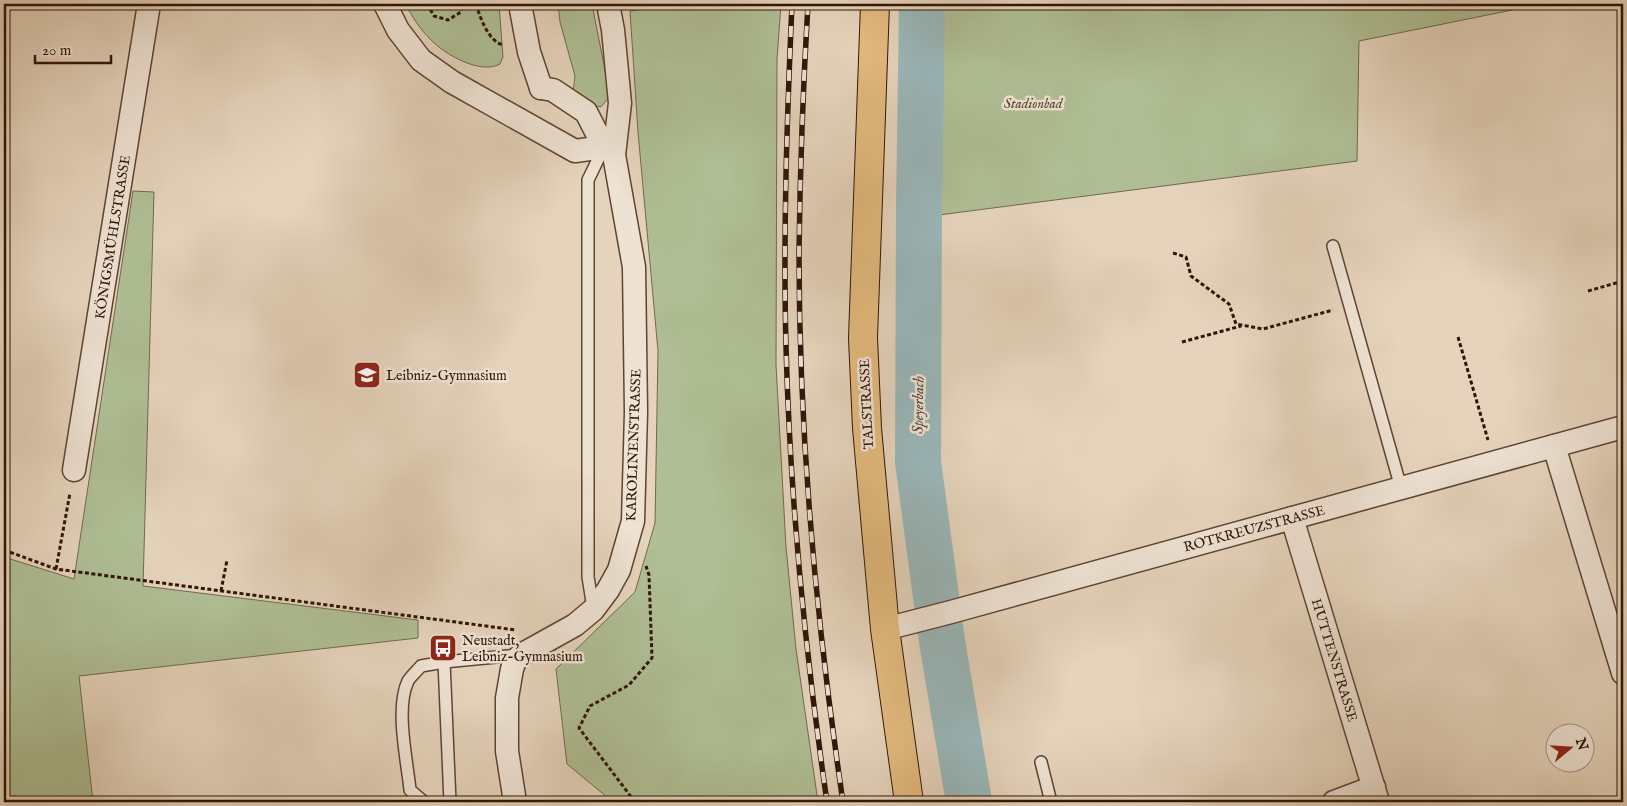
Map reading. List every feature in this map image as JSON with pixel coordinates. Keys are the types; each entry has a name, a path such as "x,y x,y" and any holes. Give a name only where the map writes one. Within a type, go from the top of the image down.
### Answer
{"main road":[{"name":"TALSTRASSE","path":"875,4 863,338 867,428 885,628 909,802"}],"street":[{"name":"KÖNIGSMÜHLSTRASSE","path":"74,470 149,4"},
{"path":"385,4 398,30 421,60 452,82 575,151 609,151"},
{"path":"520,4 528,52 541,88 526,122"},
{"path":"608,4 613,30 620,103 609,151"},
{"path":"541,88 553,90 586,112 609,151"},
{"name":"KAROLINENSTRASSE","path":"521,655 544,644 575,625 593,610 608,590 619,570 633,521 636,412 634,267 609,151"},
{"name":"ROTKREUZSTRASSE","path":"885,628 923,620 1623,427"},
{"path":"1554,446 1623,673"},
{"name":"HUTTENSTRASSE","path":"1292,518 1376,795"},
{"path":"515,802 507,751 507,698 512,669 515,661 521,655"},
{"path":"1334,802 1376,795"}],"lane":[{"path":"593,610 588,577 588,180 609,151"},
{"path":"1333,246 1401,488"},
{"path":"424,802 410,790 402,722 402,701 408,680 421,666 521,655"},
{"path":"444,662 450,802"},
{"path":"1041,762 1051,802"}],"path":[{"path":"427,4 434,16 448,20 461,12 463,4"},
{"path":"476,4 482,23 498,44 505,46"},
{"path":"1173,253 1186,258 1191,276 1229,304 1236,324 1263,329 1349,306"},
{"path":"1588,292 1623,280"},
{"path":"1182,342 1244,326"},
{"path":"1458,337 1494,462"},
{"path":"56,569 74,470"},
{"path":"4,550 56,569 514,629 544,644"},
{"path":"221,591 227,560"},
{"path":"635,802 579,728 590,706 629,685 652,658 649,575 646,566"}],"green space":[{"path":"406,4 499,4 503,57 500,64 492,67 473,65 444,51 423,31 413,18"},
{"path":"558,4 592,4 610,96 601,107 587,104 573,92 575,76 560,22"},
{"path":"678,4 781,4 777,59 776,365 786,547 796,649 818,802 613,802 567,764 556,669 635,592 655,523 658,351 638,132 630,11"},
{"name":"Stadionbad","path":"934,4 1542,4 1359,41 1357,161 931,216"},
{"path":"133,191 154,192 143,586 418,620 418,638 79,676 93,802 4,802 4,557 74,579"}],"waterway":[{"name":"Speyerbach","path":"922,4 918,462 942,641 969,802"}],"railway":[{"path":"792,4 785,218 788,403 795,518 805,632 827,802"},
{"path":"808,4 799,222 802,391 817,597 843,802"}],"place":[{"name":"Leibniz-Gymnasium","path":"367,375"},
{"name":"Neustadt, Leibniz-Gymnasium","path":"443,648"}]}
